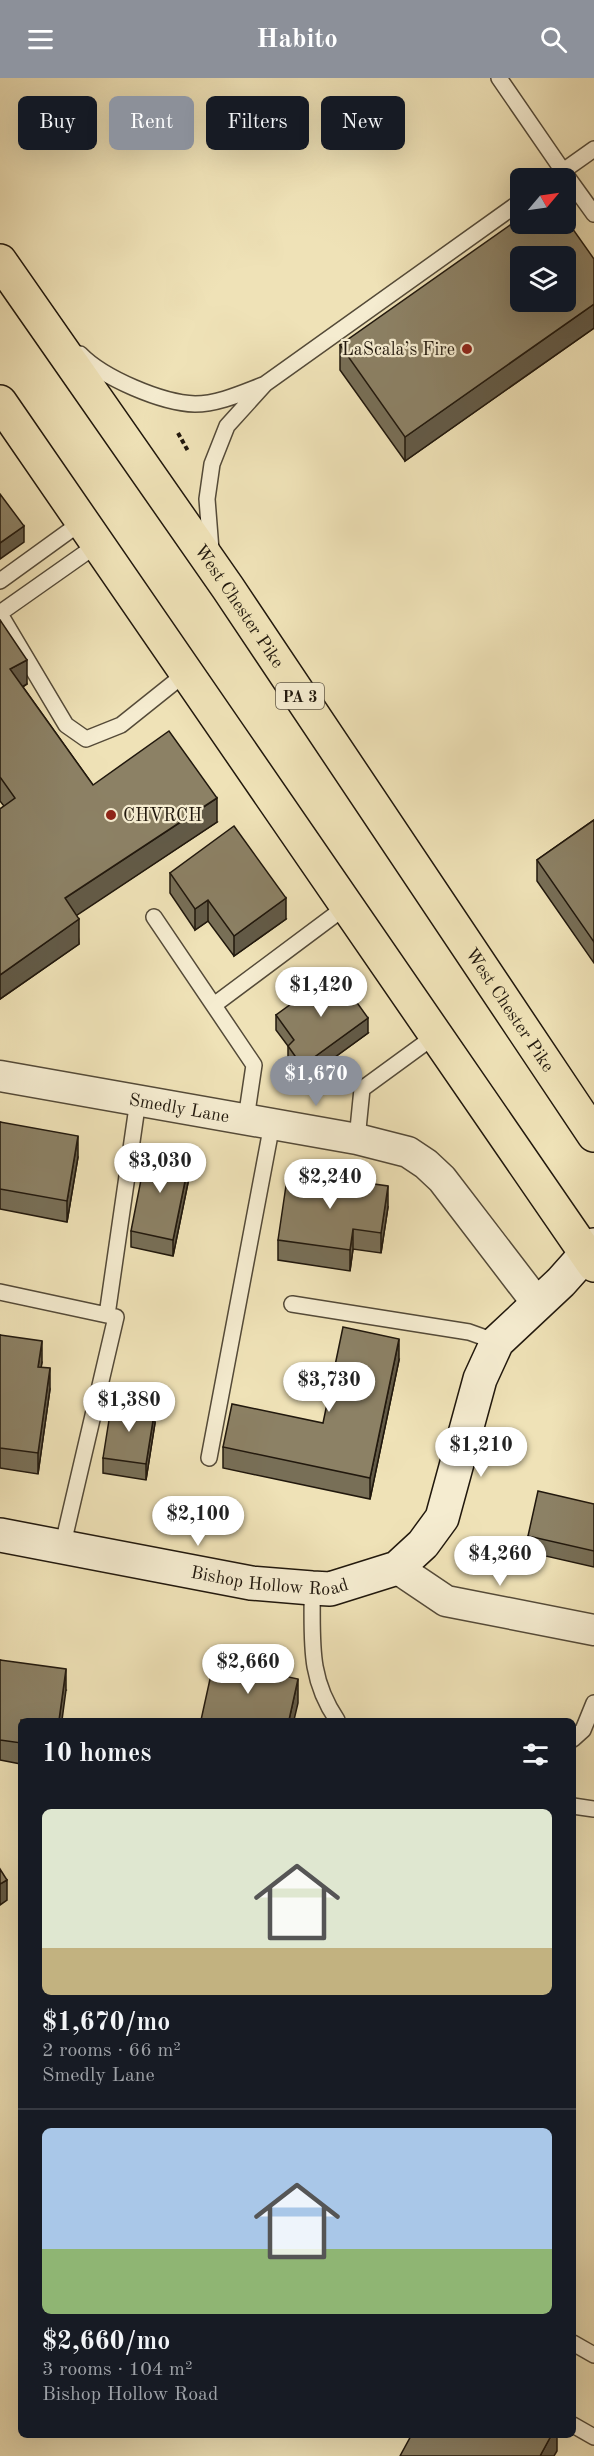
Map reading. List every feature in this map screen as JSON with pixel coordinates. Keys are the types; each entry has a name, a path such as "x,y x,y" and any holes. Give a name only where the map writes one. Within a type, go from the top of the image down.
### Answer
{"highway":[{"name":"West Chester Pike","path":"0,261 228,588 594,1135"},
{"path":"0,402 348,904 436,1035 591,1254"}],"street":[{"name":"Smedly Lane","path":"0,1076 357,1139 408,1152 442,1179 537,1303"},
{"name":"Bishop Hollow Road","path":"0,1535 251,1583 330,1589 397,1568 423,1544 442,1518 480,1379 497,1342 591,1254"},
{"path":"397,1568 446,1601 594,1630"}],"lane":[{"path":"500,78 554,168"},
{"path":"568,168 594,149"},
{"path":"576,194 594,214"},
{"path":"228,588 209,544 207,499 212,464 227,426 266,384 510,209"},
{"path":"29,303 90,364 130,385 167,399 195,404 229,398 266,384"},
{"path":"0,581 90,532"},
{"path":"90,532 0,614 66,725 86,739 121,725 186,673"},
{"path":"214,1005 348,904"},
{"path":"154,917 254,1065 259,1122 209,1458"},
{"path":"357,1139 362,1089 436,1035"},
{"path":"107,1315 138,1100"},
{"path":"0,1292 116,1317 62,1548"},
{"path":"292,1304 469,1332 497,1342"},
{"path":"312,1588 314,1673 328,1707 336,1718"},
{"path":"576,1736 583,1730 594,1703"},
{"path":"576,1806 594,1809"},
{"path":"576,2345 594,2355"},
{"path":"576,2427 594,2437"}],"path":[{"path":"178,433 191,457"}],"building":[{"name":"LaScala’s Fire","path":"510,225 510,234 576,234 594,259 594,304 405,437 340,345"},
{"path":"0,494 24,526 0,543"},
{"name":"CHVRCH","path":"0,620 27,660 10,669 93,785 169,731 217,798 65,898 79,919 0,975 0,809 15,798 0,777"},
{"path":"594,820 594,942 537,860"},
{"path":"234,826 286,898 234,936 208,900 195,909 170,873"},
{"path":"335,972 368,1018 302,1066 288,1046 294,1040 276,1015"},
{"path":"0,1122 78,1136 67,1201 0,1189"},
{"path":"147,1149 190,1157 173,1240 131,1231"},
{"path":"288,1172 388,1186 381,1233 353,1229 350,1250 278,1240"},
{"path":"343,1327 399,1339 370,1478 223,1447 232,1404 323,1423"},
{"path":"0,1335 42,1341 38,1367 50,1368 38,1453 0,1448"},
{"path":"112,1401 155,1408 146,1464 103,1458"},
{"path":"538,1491 594,1504 594,1551 528,1536"},
{"path":"0,1660 66,1669 59,1718 18,1718 18,1743 0,1740"},
{"path":"214,1661 298,1679 289,1718 201,1718"},
{"path":"0,1869 7,1880 0,1884"},
{"path":"410,2438 550,2438 540,2456 400,2456"}],"place":[{"name":"LaScala’s Fire","path":"467,349"},
{"name":"CHVRCH","path":"111,815"}]}
